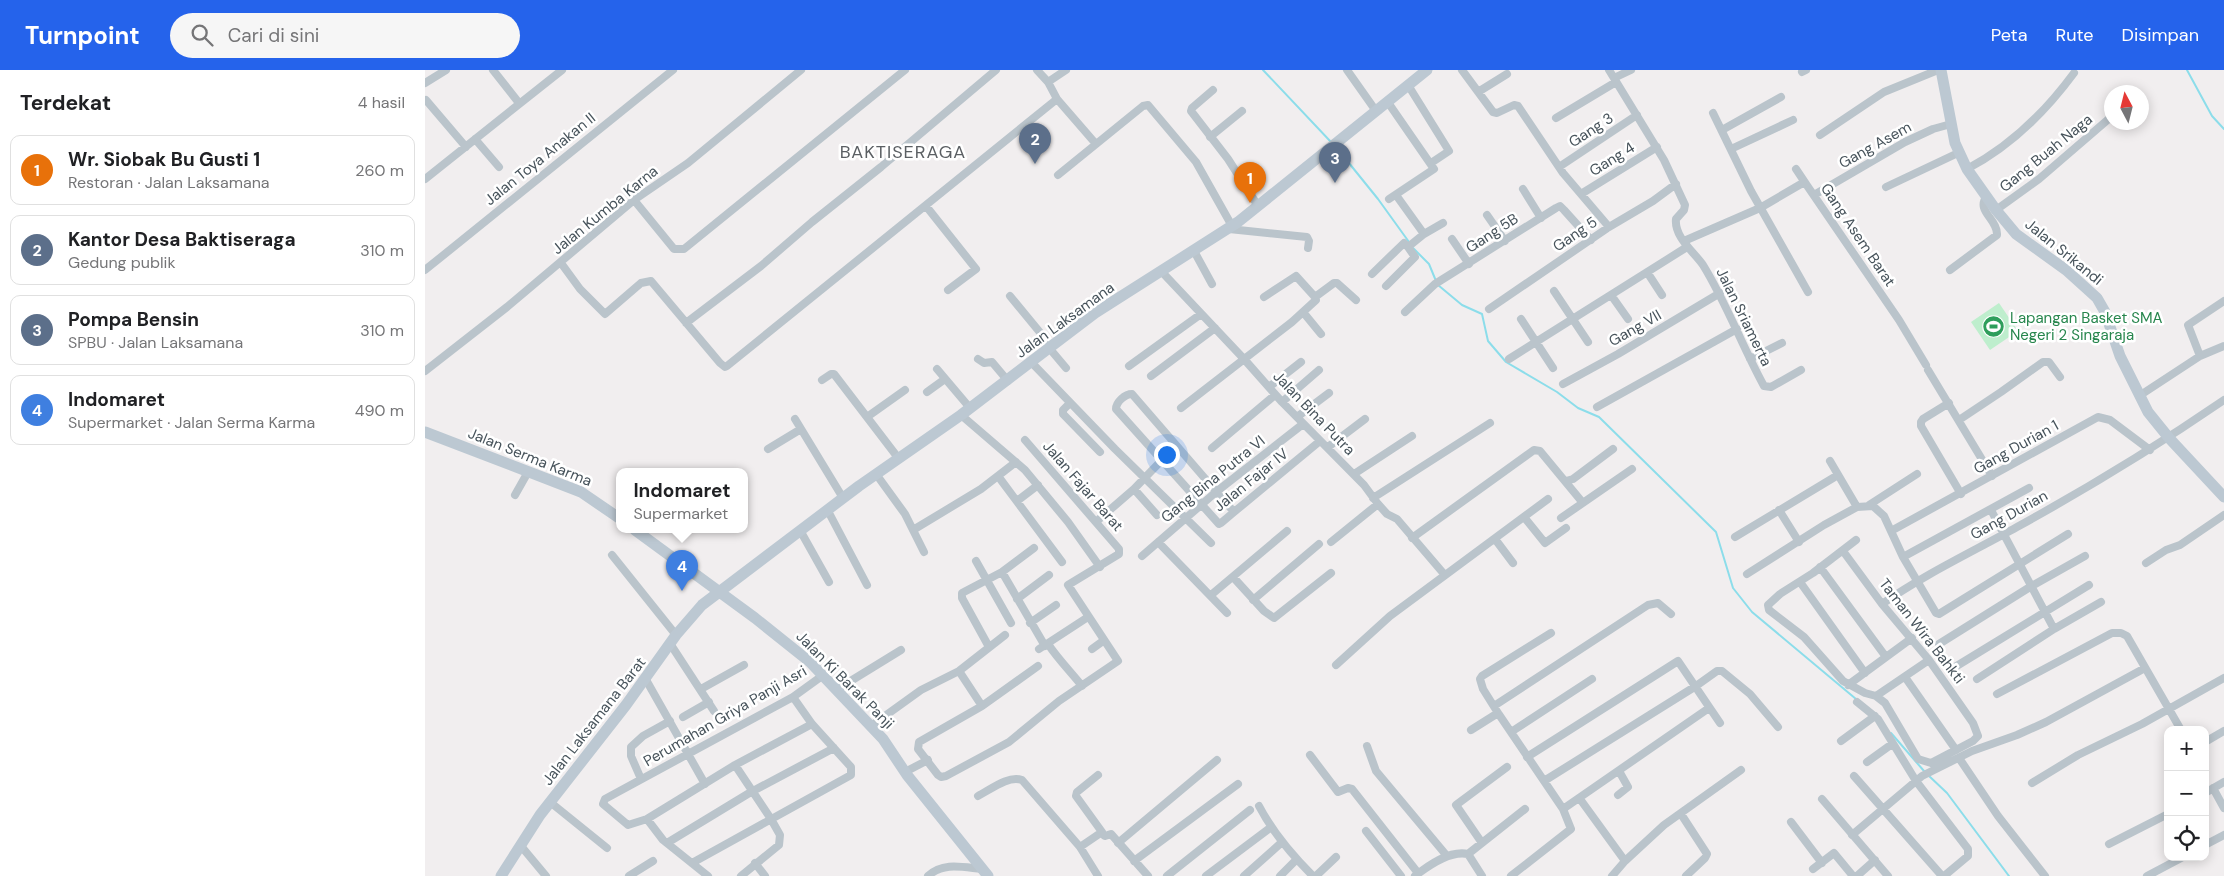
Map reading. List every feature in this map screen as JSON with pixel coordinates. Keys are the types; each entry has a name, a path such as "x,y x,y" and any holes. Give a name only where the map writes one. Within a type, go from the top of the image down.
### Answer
{"street":[{"path":"425,83 445,70"},
{"path":"493,70 519,103"},
{"path":"425,179 562,70"},
{"name":"Jalan Kumba Karna","path":"425,370 561,263 634,200 688,163 801,70"},
{"path":"634,200 675,249 685,249 905,70"},
{"path":"686,323 881,167 996,70"},
{"path":"1037,70 1048,82 1057,99 1096,144"},
{"path":"1048,82 1066,70"},
{"path":"1347,70 1376,110"},
{"name":"Jalan Laksamana","path":"719,593 843,498 1008,381 1095,313 1230,227 1427,70"},
{"path":"1462,70 1493,112 1497,113 1514,105 1518,106 1559,167 1609,228"},
{"name":"Jalan Sriamerta","path":"1609,70 1657,147 1676,184 1685,205 1684,210 1675,223 1686,244 1699,259 1719,293 1765,388 1771,387 1801,370"},
{"path":"1555,118 1631,70"},
{"path":"1820,134 1884,92 1940,70"},
{"name":"Jalan Srikandi","path":"1940,70 1946,85 1951,124 1958,153 1967,169 1997,210 2025,242 2066,270 2102,305 2120,356 2139,396 2169,438 2224,497"},
{"name":"Jalan Toya Anakan II","path":"425,270 668,71"},
{"path":"1967,169 1998,150 2013,138 2057,95 2074,73"},
{"path":"1477,92 1507,74"},
{"path":"1408,85 1449,150 1431,163"},
{"path":"1213,90 1191,110 1228,159 1258,206"},
{"path":"1722,130 1781,97"},
{"path":"561,263 603,313 607,313 641,283 649,280 725,367 1057,99"},
{"path":"426,100 465,147"},
{"path":"1387,101 1431,163 1433,171 1392,197 1424,234"},
{"path":"1058,175 1143,106 1150,106 1196,162 1230,227 1307,237 1309,241 1308,248"},
{"path":"1210,137 1242,111"},
{"path":"1713,113 1761,208 1809,292"},
{"name":"Gang 3","path":"1559,167 1637,116"},
{"path":"1731,149 1793,120"},
{"name":"Gang Buah Naga","path":"1997,210 2039,179 2104,123"},
{"name":"Gang Asem","path":"1814,195 1905,142 1933,129 1951,124"},
{"path":"475,139 499,167"},
{"name":"Gang 4","path":"1581,194 1657,147"},
{"path":"1886,187 1958,153"},
{"path":"1796,169 1807,184"},
{"name":"Gang 5","path":"1489,308 1676,184"},
{"name":"Gang Asem Barat","path":"1509,359 1647,272 1686,244 1761,208 1801,184 1807,184 1899,320 1992,476"},
{"path":"1523,189 1541,218"},
{"path":"1950,270 1997,235 1997,228 1983,208 1983,202 1987,196"},
{"path":"926,206 976,269 948,290"},
{"name":"Gang 5B","path":"1405,312 1437,283 1560,206 1591,240"},
{"path":"1487,215 1505,241"},
{"path":"1408,247 1443,222"},
{"path":"1452,239 1469,264"},
{"path":"1372,274 1404,243 1415,257 1386,286"},
{"path":"1194,251 1212,284"},
{"name":"Jalan Bina Putra","path":"1161,271 1245,359 1275,395 1354,474 1387,514 1397,519 1444,574"},
{"path":"1647,272 1662,295"},
{"path":"1264,297 1296,276 1315,297"},
{"path":"1181,408 1303,312 1316,300 1315,297 1337,283 1356,300"},
{"path":"1554,291 1588,342"},
{"name":"Gang VII","path":"1563,384 1618,354 1719,293"},
{"path":"1611,295 1628,319"},
{"path":"1010,296 1066,368"},
{"path":"2200,356 2188,325 2224,301"},
{"path":"1303,312 1321,334"},
{"path":"1129,366 1201,314"},
{"path":"1521,319 1553,368"},
{"path":"1151,376 1215,328"},
{"path":"1597,408 1737,329"},
{"path":"1750,359 1782,343"},
{"path":"2139,396 2200,356 2224,346"},
{"path":"978,359 984,363 992,362 1008,381"},
{"path":"1032,362 1144,478 1211,543"},
{"path":"1269,387 1301,362"},
{"path":"1959,420 2043,362 2049,362 2059,377"},
{"path":"937,369 965,412 1038,485 1100,567 1068,584 1118,661 1059,701 1009,742 946,776 941,777 938,775 918,749 919,742 983,706 1038,666"},
{"path":"1282,402 1319,370"},
{"path":"822,380 834,374 899,459"},
{"path":"927,392 945,379"},
{"path":"867,417 905,390"},
{"path":"1201,504 1116,409 1118,402 1128,394 1132,394 1234,512"},
{"path":"1297,417 1329,394"},
{"path":"1212,448 1275,395"},
{"name":"Gang Durian","path":"1882,604 1917,582 2150,450 2224,400"},
{"path":"1070,403 1063,410 1063,414 1100,452"},
{"path":"1949,403 1923,419 1921,426 1961,494"},
{"name":"Gang Durian 1","path":"1891,532 2098,417 2111,420 2150,450"},
{"path":"795,419 843,498"},
{"path":"1327,447 1365,419"},
{"path":"1331,542 1375,501 1490,423"},
{"name":"Gang Bina Putra VI","path":"1142,556 1201,504 1303,424"},
{"path":"768,449 801,429"},
{"name":"Jalan Serma Karma","path":"425,432 581,492 616,516"},
{"path":"1354,474 1412,436"},
{"name":"Jalan Fajar Barat","path":"1025,440 1097,521 1120,551 1119,554 1100,567"},
{"name":"Jalan Fajar IV","path":"1201,504 1219,524 1320,441"},
{"path":"1566,481 1573,479 1613,449"},
{"path":"1412,538 1534,450 1540,451 1583,503"},
{"path":"1097,521 1134,489 1161,461"},
{"path":"1829,461 1857,507"},
{"path":"913,530 981,489 1016,462"},
{"path":"1561,518 1631,469"},
{"path":"515,495 528,472"},
{"path":"876,474 905,514 924,552"},
{"path":"1747,574 1857,507 1869,505 1917,474"},
{"path":"1735,537 1838,475"},
{"path":"998,476 1062,562"},
{"path":"1017,501 1038,485"},
{"path":"1903,557 2029,488"},
{"path":"1134,489 1157,515"},
{"path":"1336,665 1391,616 1444,574 1548,499"},
{"path":"1869,505 1879,510 1917,582 1936,613 1939,614 2068,534"},
{"path":"1779,510 1799,542"},
{"path":"1991,510 2054,630"},
{"path":"828,511 867,585"},
{"path":"2147,563 2166,550 2179,546 2224,515"},
{"path":"1524,517 1545,543 1566,528"},
{"path":"1211,595 1287,531"},
{"path":"801,532 829,582"},
{"path":"639,533 719,593"},
{"path":"1495,539 1513,563"},
{"name":"Taman Wira Bahkti","path":"1843,551 1882,604 1929,660 1978,732 1976,739 1957,754 1931,763 1918,759 1888,706 1876,696 1848,685 1843,681 1804,637 1768,608 1769,603 1773,599 1800,582 1856,540"},
{"path":"1158,542 1227,613"},
{"path":"1253,600 1319,544"},
{"path":"989,647 961,595 986,579 1002,572 1034,548"},
{"path":"612,555 673,640 715,711"},
{"path":"1939,644 2030,587 2085,556"},
{"path":"976,561 1011,623"},
{"path":"1820,567 1886,657"},
{"path":"1002,572 1044,646 1068,668 1082,686"},
{"path":"1233,577 1253,600 1274,618 1331,573"},
{"path":"1017,598 1049,575"},
{"path":"1800,582 1865,672"},
{"path":"1955,667 2043,611 2089,585"},
{"name":"Jalan Laksamana Barat","path":"501,876 551,802 673,640 702,605 719,593"},
{"name":"Jalan Ki Barak Panji","path":"719,593 797,650 871,726 883,739 905,772 984,872"},
{"path":"1977,679 2101,602"},
{"path":"1471,730 1496,710 1648,606 1658,603 1671,614"},
{"path":"1030,623 1056,605"},
{"path":"1044,646 1088,617"},
{"path":"1511,876 1569,831 1570,826 1563,809 1480,683 1482,676 1551,633"},
{"path":"1997,694 2112,633 2121,633 2127,636 2179,726"},
{"path":"871,726 921,690 959,671 1005,635"},
{"path":"1848,685 1912,638"},
{"path":"1092,649 1103,640"},
{"path":"836,690 901,650"},
{"path":"1876,696 1929,660"},
{"path":"1527,757 1675,662 1681,662 1720,723"},
{"path":"701,689 744,665"},
{"path":"1852,834 1919,779 1957,754 2029,731 2145,668"},
{"path":"959,671 983,706"},
{"path":"1544,781 1717,671 1722,671 1750,694 1778,727"},
{"name":"Perumahan Griya Panji Asri","path":"647,819 628,825 603,803 605,799 793,696 822,676"},
{"path":"1905,677 1998,816 2045,876"},
{"path":"645,678 705,784"},
{"path":"2031,783 2057,767 2142,724 2224,678"},
{"path":"1511,732 1592,679"},
{"path":"692,863 851,775 851,767 812,724 793,696"},
{"path":"683,717 709,702"},
{"path":"1854,776 1943,876 1967,856 1969,851 1892,744 1875,716 1857,702"},
{"path":"1563,809 1709,708"},
{"path":"1841,741 1875,716"},
{"path":"641,779 631,756 631,747 643,736 670,721"},
{"path":"708,876 667,842 647,819 735,765 812,724"},
{"path":"2209,740 2224,731"},
{"path":"1867,762 1892,744"},
{"path":"1367,746 1376,771 1447,856"},
{"path":"667,842 751,792 834,748"},
{"path":"1310,755 1338,792 1348,788 1352,789 1416,875 1447,856 1459,852 1468,854 1482,876"},
{"path":"905,772 928,760"},
{"path":"1118,843 1217,760"},
{"path":"735,765 751,792 771,819 780,835 781,842 741,876"},
{"path":"1482,843 1456,805 1507,767"},
{"path":"1612,876 1625,861 1664,825 1741,770"},
{"path":"1618,795 1628,787 1619,772"},
{"path":"1098,775 1075,794 1102,829 1101,832 1105,836 1111,834 1148,876"},
{"path":"978,796 1008,780 1014,778 1022,780 1080,848 1098,876"},
{"path":"2209,790 2224,782"},
{"path":"1135,861 1238,784"},
{"path":"2213,788 2224,808"},
{"path":"1580,798 1625,861"},
{"path":"1822,799 1888,876"},
{"path":"551,802 607,848"},
{"path":"1259,806 1270,828 1281,843 1313,876 1336,857"},
{"path":"1167,876 1250,810"},
{"path":"1468,854 1525,810"},
{"path":"1681,814 1707,854 1685,876"},
{"path":"2109,844 2164,816"},
{"path":"1791,822 1822,862"},
{"path":"1206,876 1270,828"},
{"path":"1366,831 1401,876"},
{"path":"1080,848 1101,832"},
{"path":"2209,843 2224,835"},
{"path":"1244,876 1281,843"},
{"path":"521,846 546,876"},
{"path":"1813,870 1834,853 1853,876"},
{"path":"1280,876 1297,859"},
{"path":"1857,876 1875,860"},
{"path":"629,876 653,861"},
{"path":"2147,876 2175,861"},
{"path":"755,863 765,876"},
{"path":"928,876 936,869 946,866 984,872"}],"green space":[{"name":"Lapangan Basket SMA Negeri 2 Singaraja","path":"1999,303 2018,331 1990,350 1971,322"}],"waterway":[{"path":"1263,70 1331,142"},
{"path":"2187,70 2212,116 2224,129"},
{"path":"1336,147 1378,199 1409,242"},
{"path":"1413,248 1429,264 1436,281"},
{"path":"1438,285 1462,305 1482,314 1488,341 1506,362 1557,392 1578,408 1599,417 1716,532 1733,588 1752,612 1856,699"},
{"path":"1891,733 1924,771"},
{"path":"1928,775 1947,793 2009,876"}],"place":[{"name":"Kantor Desa Baktiseraga","path":"1035,164"},
{"name":"Pompa Bensin","path":"1335,183"},
{"name":"Wr. Siobak Bu Gusti 1","path":"1250,203"},
{"name":"Lapangan Basket SMA Negeri 2 Singaraja","path":"1994,327"},
{"name":"Indomaret","path":"682,591"}],"district":[{"name":"BAKTISERAGA","path":"903,152"}]}
